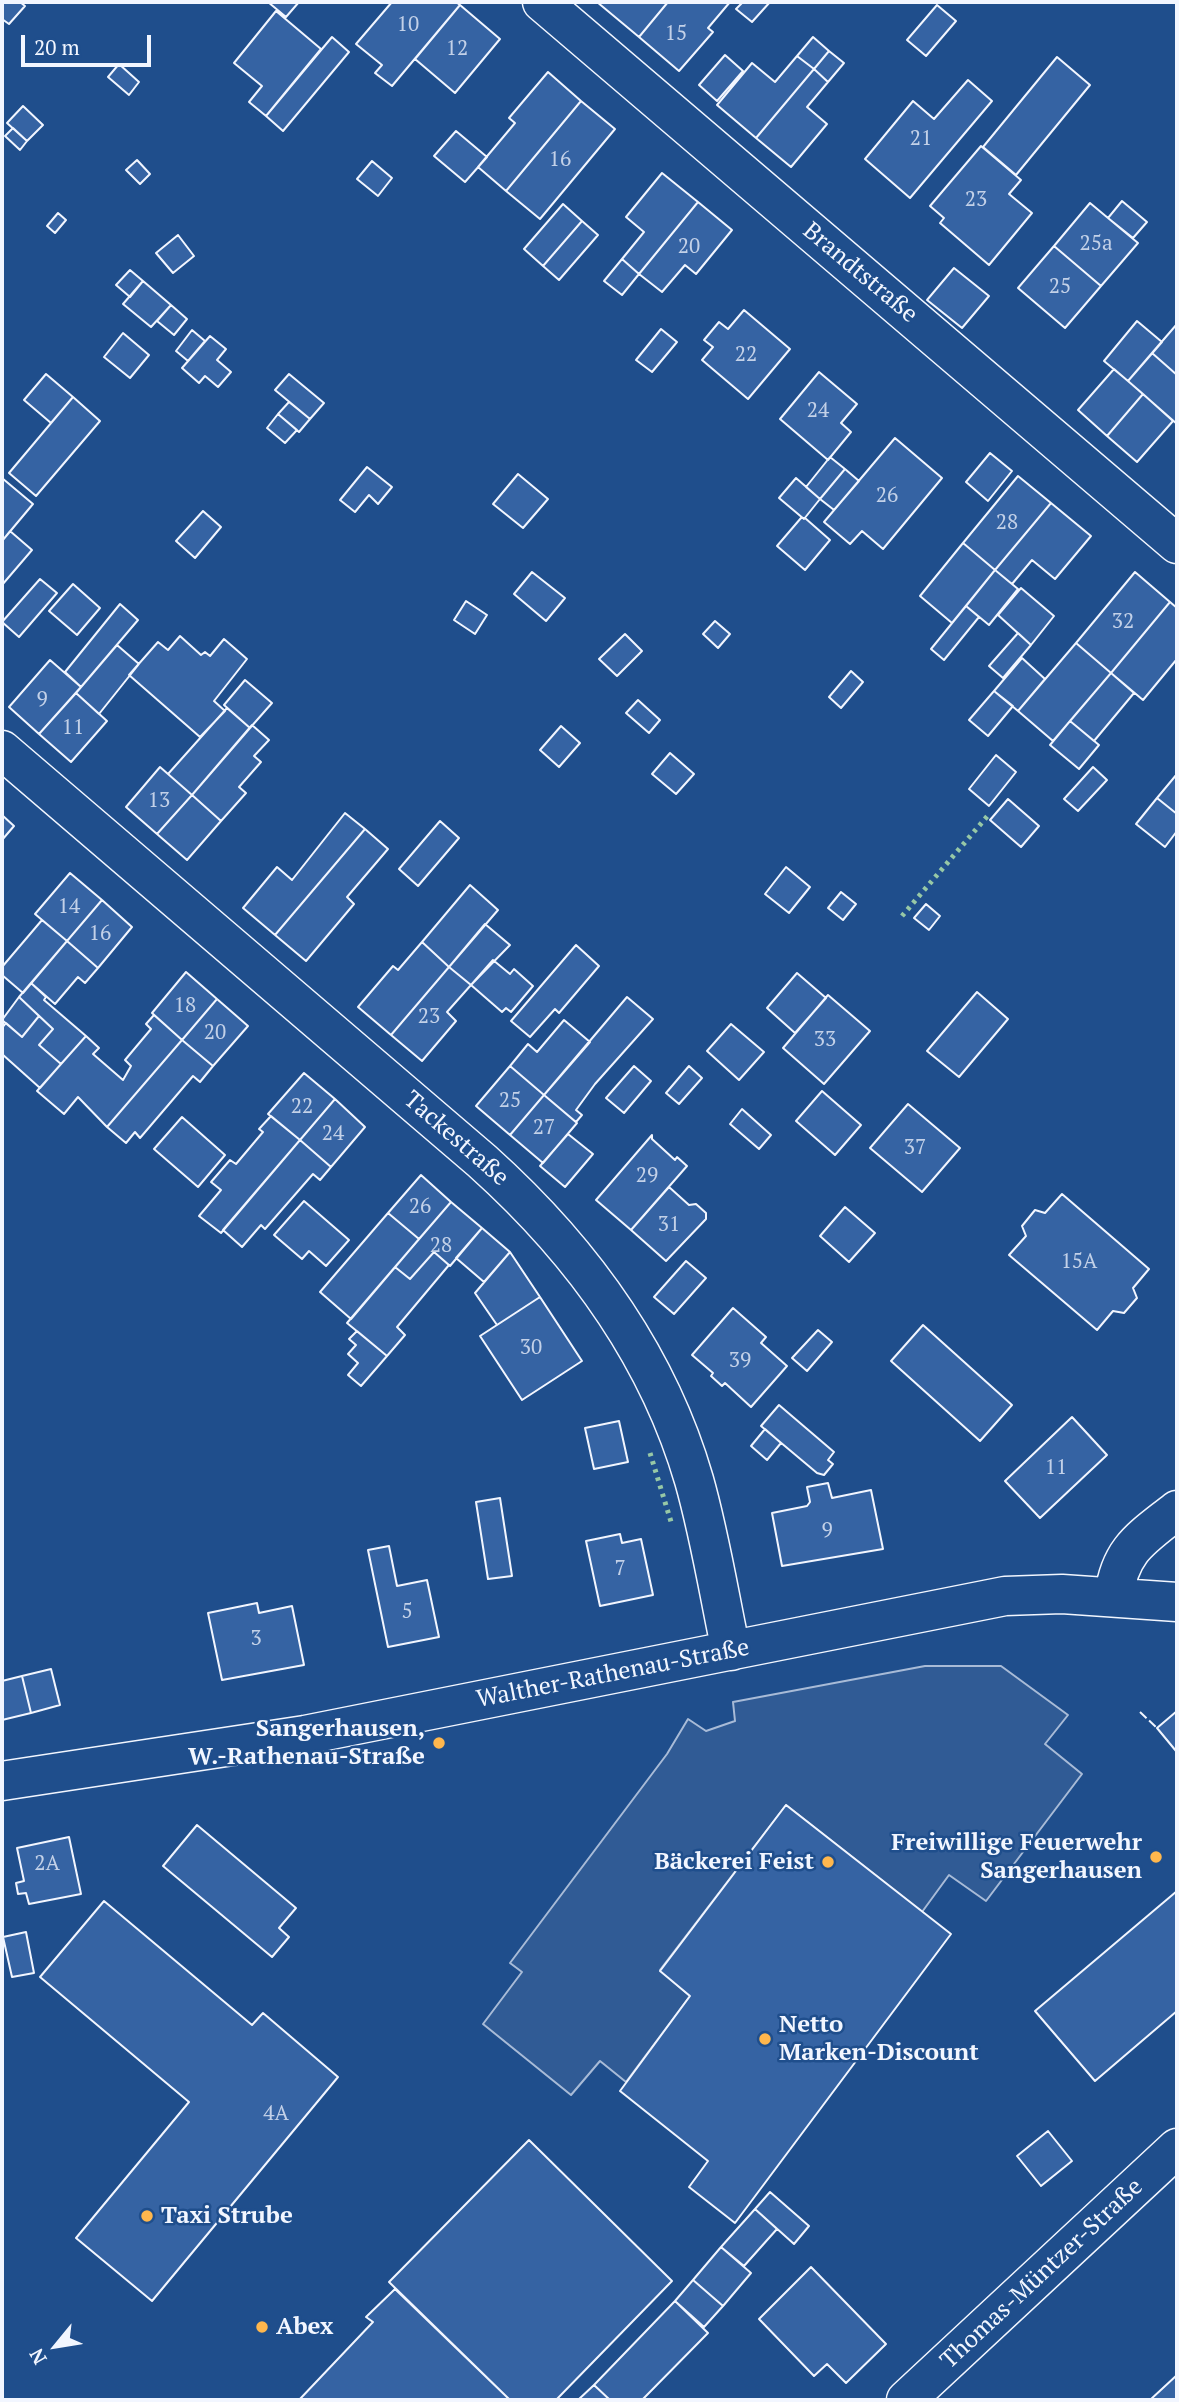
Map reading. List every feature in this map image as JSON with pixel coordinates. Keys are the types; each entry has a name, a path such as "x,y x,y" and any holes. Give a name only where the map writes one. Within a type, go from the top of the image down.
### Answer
{"street":[{"name":"Brandtstraße","path":"542,2 1177,544"},
{"name":"Tackestraße","path":"2,750 482,1161 552,1228 588,1271 640,1353 679,1437 704,1523 731,1651"},
{"path":"1114,1596 1117,1571 1130,1549 1177,1510"},
{"name":"Walther-Rathenau-Straße","path":"2,1781 305,1735 1005,1596 1032,1593 1177,1602"},
{"name":"Thomas-Müntzer-Straße","path":"906,2400 1177,2148"}],"shaded area":[{"path":"925,1666 1001,1666 1068,1715 1045,1744 1082,1774 986,1901 949,1875 922,1912 786,1805 660,1970 690,1996 626,2082 600,2061 571,2095 483,2024 522,1972 510,1963 667,1754 688,1719 706,1731 735,1721 733,1702"}],"building":[{"path":"2,2 20,2 25,6 9,24 2,19"},
{"path":"268,2 299,2 286,17"},
{"path":"392,2 456,2 460,5 392,86 375,73 382,65 356,44"},
{"path":"597,2 668,2 639,37"},
{"path":"668,2 730,2 708,28 713,32 679,71 639,37"},
{"path":"743,2 770,2 752,22 736,9"},
{"path":"460,5 500,39 455,93 415,59"},
{"path":"937,5 956,21 926,56 907,40"},
{"path":"276,11 321,49 266,116 249,102 262,86 234,63"},
{"path":"332,37 349,52 283,131 266,116"},
{"path":"813,37 829,51 814,69 797,56"},
{"path":"829,51 844,63 828,82 814,69"},
{"path":"725,55 743,71 717,101 699,85"},
{"path":"797,56 814,69 756,138 717,105 752,63 775,82"},
{"path":"1057,57 1090,85 1016,175 983,147"},
{"path":"119,64 139,82 129,95 108,77"},
{"path":"814,69 828,82 807,107 827,124 791,167 756,138"},
{"path":"548,72 581,101 506,191 478,167 515,123 509,118"},
{"path":"968,80 992,101 910,198 865,159 913,101 934,119"},
{"path":"581,101 615,129 540,219 506,191"},
{"path":"23,106 43,125 27,141 7,123"},
{"path":"13,128 27,141 20,150 5,136"},
{"path":"456,131 487,157 465,182 434,156"},
{"path":"981,146 1021,180 1009,194 1032,213 989,265 940,223 944,218 930,206"},
{"path":"137,160 150,174 140,184 126,170"},
{"path":"372,161 392,178 378,196 357,179"},
{"path":"662,173 698,202 639,274 622,259 644,232 626,217"},
{"path":"1122,201 1147,222 1133,238 1108,218"},
{"path":"698,202 732,230 696,274 685,265 662,292 639,274"},
{"path":"1090,203 1138,243 1101,286 1054,246"},
{"path":"563,204 582,221 543,266 524,249"},
{"path":"58,213 66,220 55,233 47,226"},
{"path":"582,221 598,235 559,280 543,266"},
{"path":"178,235 194,256 173,273 156,253"},
{"path":"1054,246 1101,286 1065,328 1018,288"},
{"path":"622,259 639,274 622,295 604,281"},
{"path":"954,268 989,296 962,328 927,300"},
{"path":"130,270 143,281 130,297 116,285"},
{"path":"143,281 171,305 151,327 123,304"},
{"path":"171,305 187,319 174,335 157,321"},
{"path":"744,310 790,349 748,399 702,360 713,347 704,340 719,322 728,329"},
{"path":"1137,321 1162,342 1128,381 1104,361"},
{"path":"1177,324 1177,375 1152,353"},
{"path":"661,329 677,342 652,372 636,360"},
{"path":"192,330 205,341 188,361 176,351"},
{"path":"123,333 149,355 130,378 104,357"},
{"path":"210,336 226,349 217,360 231,372 218,387 205,376 199,383 182,368"},
{"path":"1152,353 1177,375 1177,424 1128,381"},
{"path":"1114,369 1143,394 1107,436 1078,410"},
{"path":"819,372 857,404 841,423 851,432 828,460 780,419"},
{"path":"46,374 73,397 51,423 24,400"},
{"path":"289,374 324,403 310,419 275,390"},
{"path":"1143,394 1173,421 1137,462 1107,436"},
{"path":"73,397 100,421 36,496 9,473"},
{"path":"289,402 310,419 299,432 278,414"},
{"path":"278,414 297,430 285,443 267,428"},
{"path":"895,438 942,478 883,549 862,531 850,544 824,522"},
{"path":"990,453 1012,471 988,501 966,482"},
{"path":"830,457 845,469 820,499 806,487"},
{"path":"367,467 392,487 378,504 369,495 355,512 340,500"},
{"path":"845,469 859,481 834,510 820,499"},
{"path":"518,474 548,499 523,528 493,504"},
{"path":"1018,476 1051,503 995,570 963,543"},
{"path":"2,478 33,504 2,541"},
{"path":"796,478 820,499 804,519 779,498"},
{"path":"1051,503 1091,536 1055,579 1032,560 1012,584 995,570"},
{"path":"203,511 221,527 195,558 176,541"},
{"path":"801,518 805,518 830,540 805,570 777,546"},
{"path":"10,531 32,550 2,585 2,541"},
{"path":"963,543 995,570 952,623 920,596"},
{"path":"995,570 1018,589 989,625 966,606"},
{"path":"532,572 565,598 546,621 514,594"},
{"path":"1135,572 1170,602 1111,673 1076,643"},
{"path":"40,579 57,593 19,637 2,622"},
{"path":"73,584 100,608 77,635 49,611"},
{"path":"1021,588 1054,616 1031,645 998,615"},
{"path":"466,601 487,615 475,634 454,620"},
{"path":"1170,602 1177,608 1177,659 1143,700 1111,673"},
{"path":"120,604 138,620 81,687 65,672"},
{"path":"966,606 979,617 944,660 931,649"},
{"path":"715,621 730,634 718,648 703,634"},
{"path":"1018,633 1031,645 1003,678 989,666"},
{"path":"625,634 642,651 617,676 599,659"},
{"path":"180,636 201,655 205,652 210,656 224,639 247,659 214,701 225,711 200,737 129,675 158,642 168,650"},
{"path":"1076,643 1111,673 1053,741 1018,711"},
{"path":"117,645 139,664 99,714 76,693"},
{"path":"1022,658 1045,679 1018,711 994,691"},
{"path":"50,660 81,687 39,734 9,707"},
{"path":"851,671 863,682 841,708 829,697"},
{"path":"1111,673 1134,693 1094,741 1070,721"},
{"path":"245,680 272,703 250,728 224,705"},
{"path":"994,691 1013,706 988,736 969,720"},
{"path":"76,693 107,721 71,762 39,734"},
{"path":"638,700 660,720 649,733 626,713"},
{"path":"227,708 250,728 192,795 168,774"},
{"path":"1070,721 1099,745 1079,769 1050,745"},
{"path":"252,725 269,740 254,756 261,762 239,787 246,793 221,821 192,795"},
{"path":"561,726 580,743 559,767 540,750"},
{"path":"670,753 694,774 676,794 652,774"},
{"path":"996,755 1016,772 989,806 969,789"},
{"path":"160,767 192,795 157,834 126,807"},
{"path":"1093,767 1107,780 1078,811 1064,799"},
{"path":"1177,774 1177,814 1157,798"},
{"path":"192,795 221,821 187,860 157,834"},
{"path":"1157,798 1177,814 1177,831 1165,847 1136,824"},
{"path":"1008,799 1039,826 1021,847 990,820"},
{"path":"345,813 365,829 275,935 243,908 277,867 292,880"},
{"path":"2,815 14,826 2,840"},
{"path":"440,821 459,838 418,886 399,869"},
{"path":"365,829 388,849 347,897 354,904 306,961 275,935"},
{"path":"786,867 810,887 789,913 765,894"},
{"path":"70,873 102,900 67,941 35,914"},
{"path":"470,885 498,910 449,967 422,942"},
{"path":"841,892 856,904 843,920 828,908"},
{"path":"102,900 132,927 98,968 67,941"},
{"path":"926,904 940,916 929,930 914,918"},
{"path":"42,920 67,941 23,993 2,975 2,967"},
{"path":"485,924 510,945 471,985 449,967"},
{"path":"67,941 98,968 85,983 78,977 55,1004 31,983"},
{"path":"422,942 449,967 391,1035 358,1007 393,966 398,970"},
{"path":"576,945 599,966 559,1013 555,1009 530,1037 511,1021"},
{"path":"493,960 510,974 514,969 533,986 511,1012 506,1008 502,1012 471,985"},
{"path":"449,967 471,985 447,1012 456,1021 422,1061 391,1035"},
{"path":"186,972 217,999 182,1040 152,1013"},
{"path":"797,973 826,998 795,1033 767,1008"},
{"path":"31,983 46,997 44,1000 86,1036 61,1064 39,1045 53,1029 19,997"},
{"path":"977,992 1008,1019 959,1077 927,1051"},
{"path":"828,995 870,1031 824,1084 783,1048"},
{"path":"19,997 39,1016 22,1037 2,1020"},
{"path":"627,997 653,1019 595,1084 576,1110 582,1115 576,1122 544,1095"},
{"path":"217,999 248,1026 213,1066 182,1040"},
{"path":"154,1015 182,1040 107,1127 78,1097 64,1114 37,1091 86,1036 99,1048 93,1054 123,1080 131,1066 125,1060 151,1029 146,1024"},
{"path":"39,1016 53,1029 39,1045 61,1064 40,1088 2,1054 2,1028 6,1023 22,1037"},
{"path":"564,1020 590,1042 544,1095 510,1066 528,1044 537,1052"},
{"path":"731,1024 764,1052 739,1080 707,1051"},
{"path":"182,1040 213,1066 200,1082 193,1076 140,1138 135,1132 126,1143 107,1127"},
{"path":"510,1066 544,1095 510,1135 476,1106"},
{"path":"634,1066 651,1081 624,1113 606,1098"},
{"path":"689,1066 702,1078 679,1104 666,1093"},
{"path":"304,1073 335,1099 300,1140 268,1114"},
{"path":"822,1091 861,1125 835,1155 796,1121"},
{"path":"544,1095 577,1123 543,1163 510,1135"},
{"path":"335,1099 365,1127 331,1167 300,1140"},
{"path":"908,1104 960,1148 922,1192 870,1148"},
{"path":"742,1109 771,1135 759,1149 730,1124"},
{"path":"271,1116 300,1140 221,1233 199,1216 221,1190 211,1182 230,1160 236,1164 263,1132 259,1129"},
{"path":"182,1117 225,1155 198,1187 154,1149"},
{"path":"568,1134 593,1154 565,1187 540,1166"},
{"path":"652,1135 652,1139 675,1160 677,1157 687,1166 631,1230 596,1200"},
{"path":"300,1140 331,1167 320,1180 313,1174 265,1229 261,1225 242,1247 223,1230"},
{"path":"421,1175 451,1202 419,1239 388,1213"},
{"path":"669,1187 689,1205 696,1204 706,1213 706,1219 666,1261 631,1230"},
{"path":"1062,1194 1149,1269 1133,1288 1137,1298 1124,1313 1113,1311 1097,1330 1009,1255 1026,1236 1022,1226 1035,1210 1045,1213"},
{"path":"304,1201 349,1240 326,1266 309,1251 302,1259 274,1235"},
{"path":"451,1202 482,1228 450,1266 434,1252 410,1279 395,1267"},
{"path":"845,1207 875,1233 849,1262 820,1236"},
{"path":"388,1213 419,1239 351,1319 320,1292"},
{"path":"482,1228 510,1252 484,1282 456,1258"},
{"path":"434,1252 449,1265 397,1327 405,1335 387,1356 347,1323 395,1267 410,1279"},
{"path":"510,1252 540,1297 497,1325 475,1293"},
{"path":"686,1261 706,1278 674,1314 654,1297"},
{"path":"540,1297 582,1361 522,1400 480,1336"},
{"path":"733,1308 766,1337 761,1343 787,1366 751,1407 725,1383 722,1386 711,1376 713,1373 692,1355"},
{"path":"923,1325 1012,1405 980,1441 891,1361"},
{"path":"818,1330 832,1342 807,1371 792,1358"},
{"path":"357,1331 387,1356 361,1386 348,1375 358,1363 348,1354 356,1345 349,1339"},
{"path":"779,1405 834,1452 828,1460 833,1464 824,1475 817,1473 761,1426"},
{"path":"1072,1417 1107,1455 1040,1518 1005,1481"},
{"path":"619,1421 628,1462 594,1469 585,1428"},
{"path":"765,1429 781,1443 767,1460 751,1446"},
{"path":"828,1483 832,1498 871,1490 883,1549 782,1566 772,1513 807,1506 810,1502 807,1487"},
{"path":"500,1498 512,1576 488,1579 476,1502"},
{"path":"620,1534 622,1543 641,1539 653,1595 600,1606 586,1541"},
{"path":"389,1546 397,1586 427,1580 439,1637 388,1647 368,1550"},
{"path":"257,1603 259,1613 292,1606 304,1665 222,1680 208,1613"},
{"path":"51,1669 60,1705 31,1713 22,1676"},
{"path":"22,1676 31,1713 2,1720 2,1681"},
{"path":"1177,1711 1177,1751 1176,1751 1157,1728"},
{"name":"Netto Marken-Discount","path":"786,1805 951,1934 735,2223 689,2187 708,2161 620,2091 690,1996 660,1971"},
{"path":"197,1825 296,1908 279,1928 289,1937 272,1957 163,1866"},
{"path":"69,1837 81,1894 29,1904 26,1893 18,1894 16,1883 24,1881 17,1848"},
{"path":"1177,1891 1177,2011 1095,2081 1035,2011"},
{"path":"104,1901 252,2025 263,2013 338,2077 152,2301 76,2238 189,2102 40,1977"},
{"path":"26,1932 34,1973 12,1977 3,1937"},
{"path":"1048,2131 1072,2161 1041,2186 1017,2156"},
{"path":"529,2140 672,2281 556,2400 510,2400 389,2282"},
{"path":"770,2192 809,2226 794,2244 755,2209"},
{"path":"755,2209 777,2229 744,2266 721,2247"},
{"path":"721,2247 751,2273 723,2306 693,2280"},
{"path":"811,2267 886,2344 846,2383 827,2364 814,2376 759,2319"},
{"path":"693,2280 723,2306 704,2327 675,2301"},
{"path":"395,2289 510,2400 299,2400 373,2322 366,2317"},
{"path":"675,2301 708,2333 642,2400 610,2400 594,2385"},
{"path":"1177,2375 1177,2400 1150,2400"},
{"path":"594,2385 610,2400 578,2400"}],"hedge":[{"path":"902,916 990,813"},
{"path":"650,1453 672,1525"}],"fence":[{"path":"1140,1712 1157,1728"}],"place":[{"name":"Sangerhausen, W.-Rathenau-Straße","path":"439,1743"},
{"name":"Freiwillige Feuerwehr Sangerhausen","path":"1156,1857"},
{"name":"Bäckerei Feist","path":"828,1862"},
{"name":"Netto Marken-Discount","path":"765,2039"},
{"name":"Taxi Strube","path":"147,2216"},
{"name":"Abex","path":"262,2327"}]}
